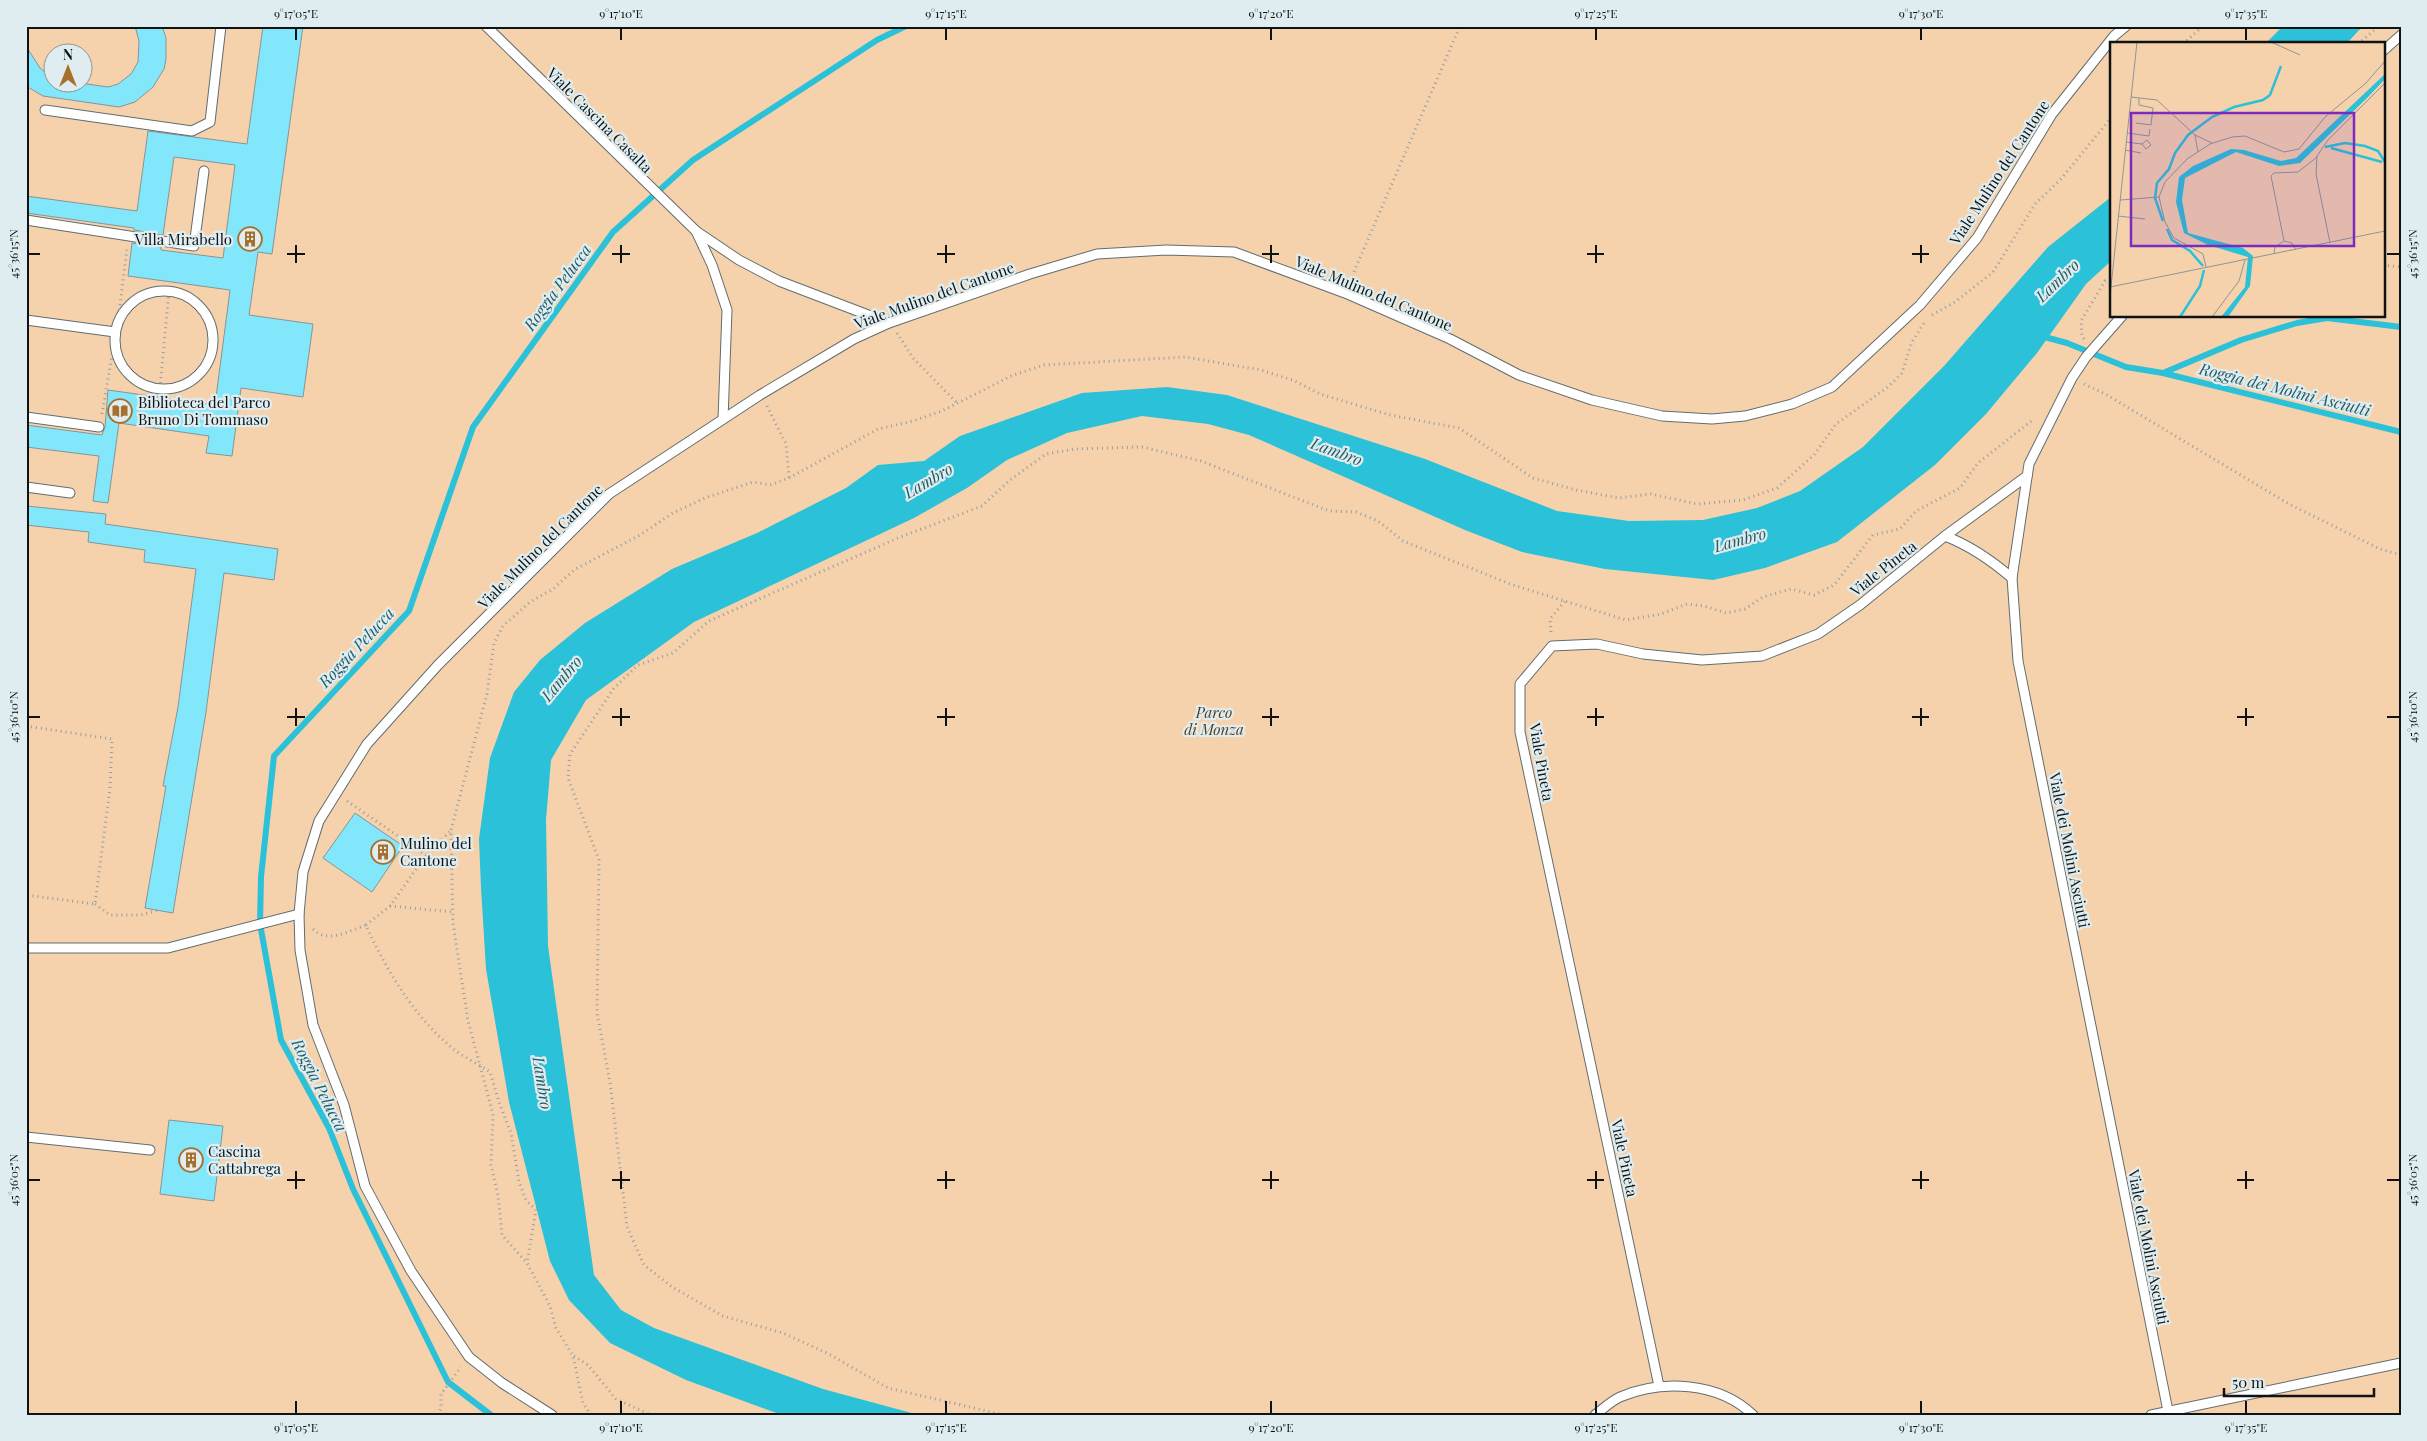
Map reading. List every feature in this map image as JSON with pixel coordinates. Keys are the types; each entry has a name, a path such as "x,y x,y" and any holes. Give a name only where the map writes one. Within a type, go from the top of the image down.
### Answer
{"lane":[{"path":"46,110 192,131 210,122 221,26"},
{"name":"Viale Cascina Casalta","path":"486,26 654,193 696,231 739,260 779,281 889,323"},
{"name":"Viale Mulino del Cantone","path":"552,1415 502,1383 469,1357 411,1271 365,1186 344,1105 313,1025 300,950 299,914 303,872 319,821 367,744 438,665 609,494 760,395 854,339 889,323 1030,274 1097,254 1166,250 1234,252 1345,293 1450,339 1519,375 1592,400 1662,416 1712,419 1745,416 1792,404 1832,387 1920,305 1977,238 2052,114 2114,36 2126,26"},
{"path":"2384,50 2401,35"},
{"path":"26,220 194,246 204,171"},
{"name":"Viale Cascina Casalta","path":"696,231 712,265 728,310 723,419"},
{"path":"169,291 181,294 199,306 210,324 212,345 206,365 191,380 171,388 150,387 132,377 119,361 116,332 121,315 134,301 151,292 169,291"},
{"name":"Viale dei Molini Asciutti","path":"2120,318 2086,357 2072,378 2029,464 2012,578 2018,661 2168,1411"},
{"path":"26,320 116,332"},
{"path":"26,416 100,427"},
{"name":"Viale Pineta","path":"1659,1386 1520,732 1520,684 1552,646 1597,644 1643,654 1702,660 1762,656 1818,634 1895,579 1945,536 2027,476"},
{"path":"26,487 70,493"},
{"path":"1945,536 1965,544 1988,558 2012,578"},
{"path":"26,948 168,948 299,914"},
{"path":"26,1137 150,1150"},
{"path":"2151,1415 2401,1363"},
{"path":"1595,1415 1619,1398 1659,1386 1690,1386 1720,1394 1754,1415"}],"path":[{"path":"1345,293 1460,26"},
{"path":"2185,42 2203,26"},
{"path":"2360,42 2379,26"},
{"path":"591,1415 583,1403 573,1356 556,1328 550,1306 527,1263 502,1235 498,1195 491,1165 492,1114 468,1021 453,912 451,830 487,694 494,643 503,626 530,602 553,589 574,570 640,535 673,513 705,498 753,482 770,485 789,478 878,429 914,421 942,411 956,402 1011,376 1044,365 1185,357 1261,370 1295,381 1320,394 1390,415 1459,428 1534,478 1576,490 1619,498 1651,494 1697,504 1743,500 1777,488 1814,455 1836,424 1888,387 1902,373 1912,342 1928,317 1955,302 1994,272 2035,204 2060,180 2110,119"},
{"path":"100,427 116,332 128,236"},
{"path":"2384,265 2401,267"},
{"path":"2080,321 2105,281 2110,279"},
{"path":"160,388 169,291"},
{"path":"889,323 913,358 956,402"},
{"path":"2072,378 2107,395 2288,504 2380,549 2401,555"},
{"path":"760,395 786,444 789,478"},
{"path":"1004,1415 888,1388 829,1354 783,1333 722,1316 672,1287 644,1265 627,1227 610,1082 597,1013 600,860 568,778 570,754 614,688 638,665 673,653 710,621 898,538 982,506 1010,480 1046,454 1075,449 1142,447 1201,461 1330,511 1356,512 1378,521 1403,541 1513,585 1626,620 1662,614 1687,604 1704,606 1726,613 1746,609 1762,597 1791,589 1814,595 1834,585 1872,535 1900,529 1916,511 1960,488 1978,463 2042,413"},
{"path":"1552,646 1550,619 1565,601"},
{"path":"26,726 112,739 110,788 95,904"},
{"path":"336,793 427,856"},
{"path":"319,935 333,937 366,925 390,906 427,856 451,830"},
{"path":"26,895 95,904 110,915 141,915 159,910"},
{"path":"390,906 453,912"},
{"path":"366,925 389,970 430,1028 453,1049 490,1072 511,1133 519,1182 526,1200 536,1210 527,1263"},
{"path":"573,1356 588,1365 616,1399 651,1415"},
{"path":"438,1415 441,1408 441,1394 448,1382 469,1357"}],"green space":[{"name":"Parco di Monza","path":"26,26 2401,26 2401,1415 26,1415"}],"water":[{"path":"2283,26 2363,26 2348,42 2267,42"},
{"name":"Lambro","path":"2110,198 2110,262 2086,284 2037,353 1986,414 1935,465 1837,542 1765,568 1713,580 1605,569 1522,552 1465,530 1249,435 1208,424 1142,416 1067,433 1007,460 967,488 914,518 694,622 586,700 551,760 546,820 548,946 594,1275 621,1310 654,1328 823,1389 919,1415 782,1415 686,1380 610,1343 569,1300 550,1261 509,1102 486,969 479,839 490,758 514,692 540,660 585,623 672,569 757,533 846,488 878,465 924,461 960,436 1082,393 1167,387 1227,395 1425,459 1557,511 1629,521 1703,520 1757,508 1800,491 1863,447 1944,366 2048,247"}],"building":[{"path":"135,26 162,26 166,38 166,59 164,69 153,87 135,102 119,107 43,96 26,86 26,46 42,70 42,92 92,92 92,85 108,87 118,84 131,74 138,62 139,41"},
{"name":"Villa Mirabello","path":"263,26 303,26 272,254 258,252 249,315 313,324 303,397 241,388 232,456 206,453 209,436 119,423 108,503 93,501 99,456 26,447 26,425 102,435 105,427 108,390 215,405 230,290 128,276 132,243 161,247 161,250 223,258 235,165 174,157 163,235 134,230 134,228 26,213 26,196 137,211 148,131 247,144"},
{"path":"26,506 106,514 105,524 278,549 274,580 224,573 206,712 173,913 145,908 166,786 163,786 178,707 196,569 144,562 145,550 88,542 89,532 26,525"},
{"name":"Mulino del Cantone","path":"355,813 403,846 372,892 323,858"},
{"name":"Cascina Cattabrega","path":"169,1120 223,1126 214,1201 160,1194"}],"waterway":[{"name":"Roggia Pelucca","path":"491,1415 448,1382 353,1189 329,1128 281,1040 260,924 261,877 274,756 409,611 473,427 613,232 693,160 877,40 906,26"},
{"name":"Roggia dei Molini Asciutti","path":"2041,336 2067,343 2126,367 2163,373 2241,340 2297,323 2327,318 2401,327"},
{"name":"Roggia dei Molini Asciutti","path":"2163,373 2401,432"}],"place":[{"name":"Villa Mirabello","path":"250,239"},
{"name":"Biblioteca del Parco Bruno Di Tommaso","path":"120,411"},
{"name":"Mulino del Cantone","path":"383,852"},
{"name":"Cascina Cattabrega","path":"191,1160"}]}
